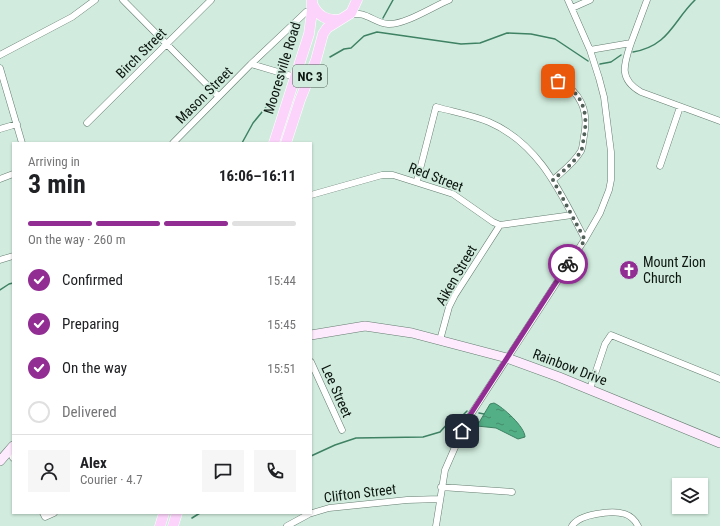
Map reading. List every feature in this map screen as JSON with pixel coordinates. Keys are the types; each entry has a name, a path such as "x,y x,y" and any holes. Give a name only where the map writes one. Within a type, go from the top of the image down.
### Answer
{"main road":[{"name":"Mooresville Road","path":"286,142 298,104 316,60 323,34 327,28 346,16 354,7 357,0"},
{"name":"Mooresville Road","path":"312,1 316,11 324,18 334,20 346,16"},
{"name":"Mooresville Road","path":"274,142 309,34 312,1"},
{"name":"Rainbow Drive","path":"312,335 365,326 386,328 440,340 507,358 590,389 720,443"},
{"path":"0,461 12,451"},
{"path":"160,526 164,514"},
{"path":"173,526 176,514"}],"street":[{"path":"0,55 72,17 95,0"},
{"path":"123,0 218,96"},
{"name":"Birch Street","path":"88,123 211,0"},
{"path":"357,0 369,16"},
{"path":"346,16 358,13 369,16 384,24 398,23 449,0"},
{"path":"436,526 441,487 452,451 466,422 585,240 603,207 611,180 611,152 604,97 590,50 568,0"},
{"path":"572,8 590,0"},
{"path":"648,0 625,62 624,70 626,78 641,92 720,121"},
{"name":"Mason Street","path":"174,142 218,96 306,12"},
{"path":"590,50 631,43"},
{"name":"Mason Street","path":"251,64 294,77"},
{"path":"0,68 22,142"},
{"path":"553,180 573,162 582,150 586,129 584,108 578,96 569,86 558,81"},
{"path":"660,166 680,106"},
{"path":"417,181 436,107 491,123 515,138 532,152 541,162 553,180 585,240"},
{"path":"0,129 17,124"},
{"path":"0,179 12,174"},
{"name":"Red Street","path":"312,194 386,174 417,181 457,196 493,222 500,225"},
{"path":"500,225 572,215"},
{"name":"Aiken Street","path":"440,340 455,296 500,225"},
{"path":"0,260 12,256"},
{"path":"590,389 604,344 611,335 720,379"},
{"name":"Lee Street","path":"312,364 342,430"},
{"path":"441,487 512,492"},
{"name":"Clifton Street","path":"312,513 324,509 407,500 439,499"},
{"path":"572,526 578,519 586,516 619,513 632,518 638,526"},
{"name":"Clifton Street","path":"287,526 309,514"}],"water":[{"path":"494,403 518,423 525,437 518,439 496,428 477,426 490,404"}],"waterway":[{"path":"383,18 393,0"},
{"path":"633,52 645,49 663,38 695,0"},
{"path":"330,57 344,49 351,48 364,36 377,32 461,44 480,43 507,33 531,34 555,39 588,61"},
{"path":"600,64 611,62 621,55"},
{"path":"243,142 253,123 272,100"},
{"path":"0,290 12,283"},
{"path":"312,456 335,445 356,438 423,437 440,432 449,422 459,419 467,411"},
{"path":"479,413 484,414"},
{"path":"192,518 198,514"}],"way so far":[{"path":"558,81 569,86 578,96 584,108 586,129 582,150 573,162 553,180 585,240 568,264"}],"place":[{"name":"Mount Zion Church","path":"629,270"}],"route":[{"path":"462,431 470,415 568,264"}]}
